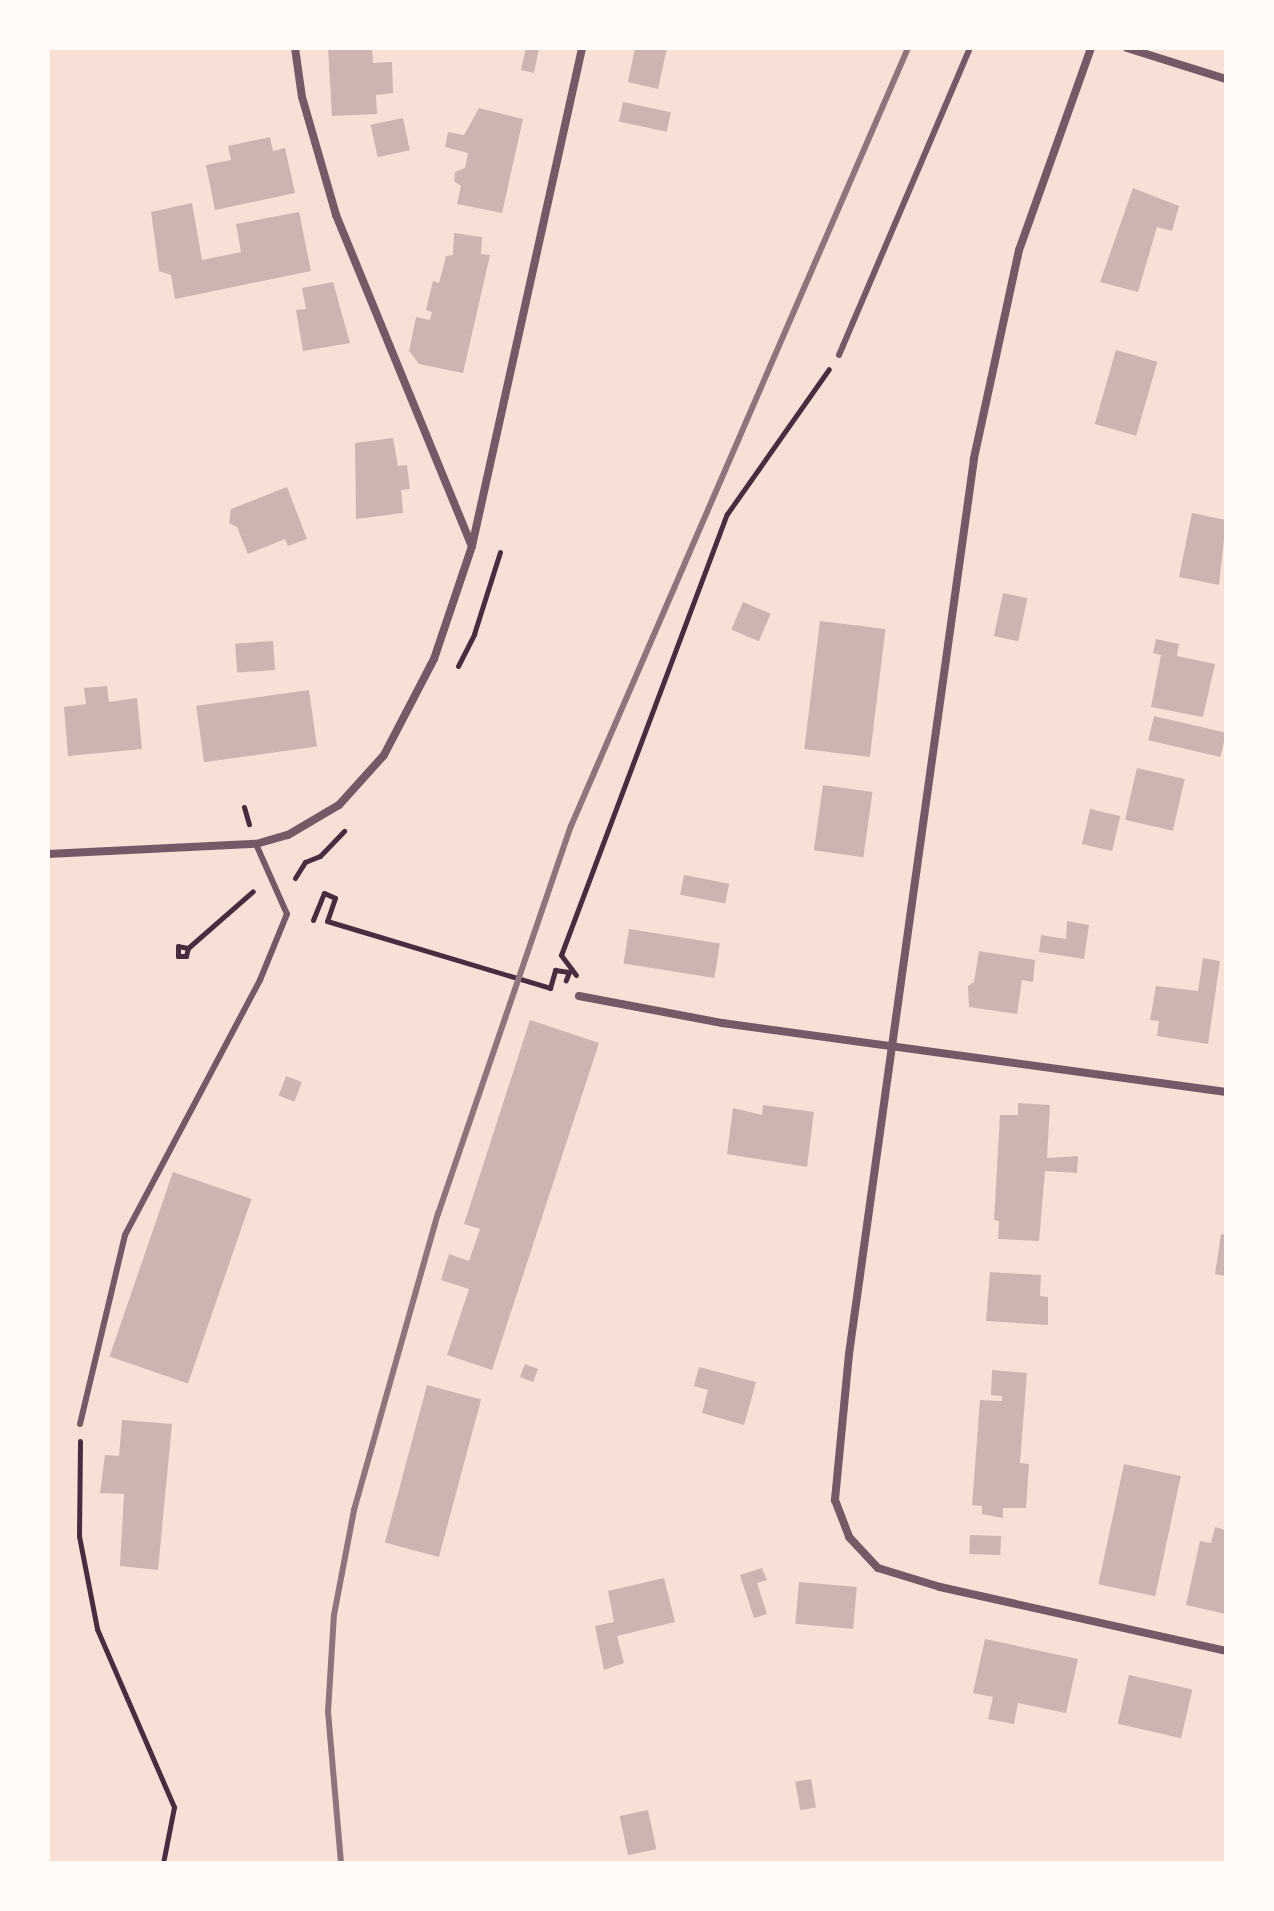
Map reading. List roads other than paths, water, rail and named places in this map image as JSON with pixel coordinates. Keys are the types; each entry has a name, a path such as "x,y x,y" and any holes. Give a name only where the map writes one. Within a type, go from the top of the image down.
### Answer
{"street":[{"path":"295,48 302,97 336,215 472,546"},
{"path":"48,854 256,844 288,835 339,805 384,755 434,659 472,546 582,48"},
{"path":"1091,48 1019,250 974,459 835,1479 839,1520 859,1552 878,1568 940,1587 1226,1651"},
{"path":"1127,48 1226,79"},
{"path":"582,996 722,1023 1226,1092"}],"lane":[{"path":"839,355 970,48"},
{"path":"80,1424 125,1235 260,980 287,914 256,844"}],"railway":[{"path":"341,1863 328,1712 334,1615 354,1510 438,1214 571,826 908,48"}]}
